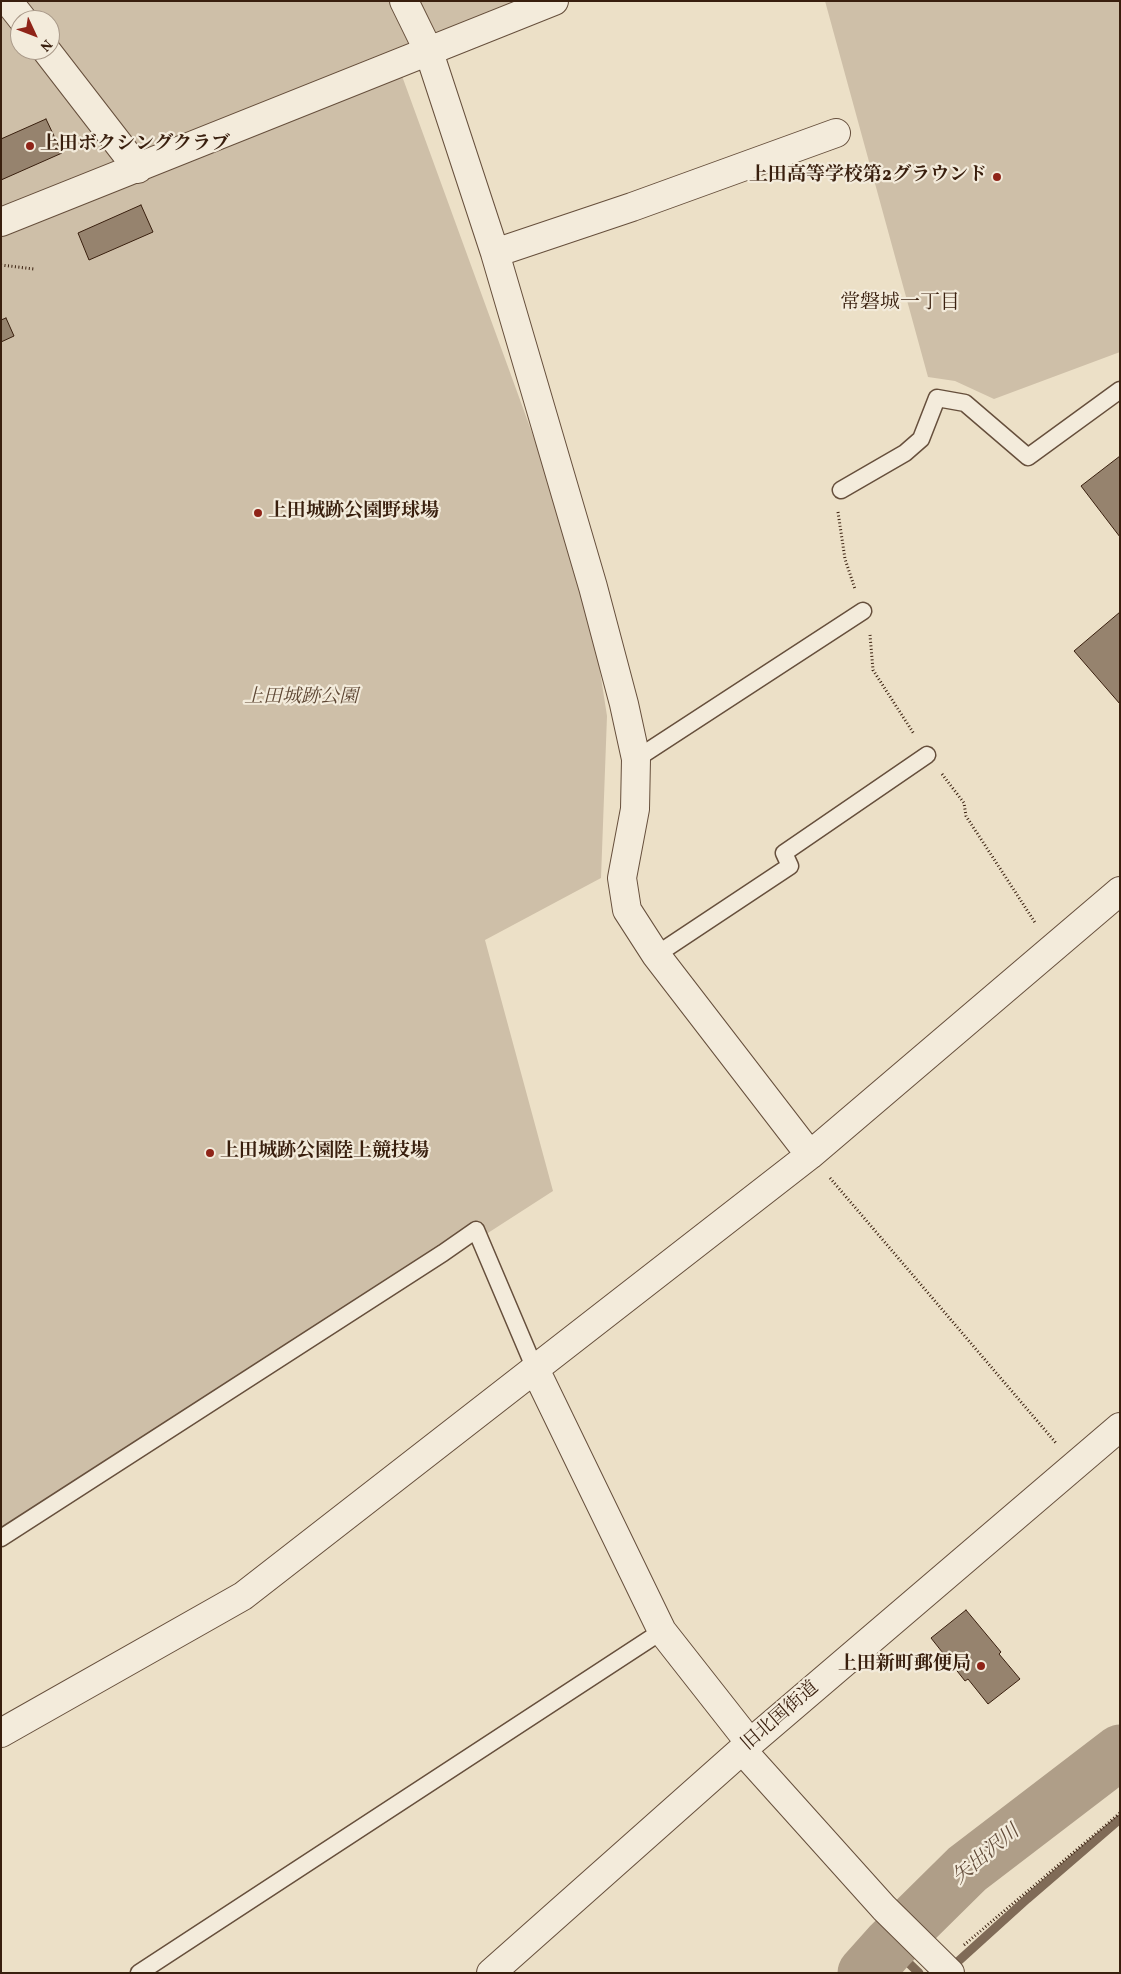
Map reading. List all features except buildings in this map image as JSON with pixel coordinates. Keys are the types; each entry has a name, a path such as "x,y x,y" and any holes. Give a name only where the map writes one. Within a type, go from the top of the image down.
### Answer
{"street":[{"path":"404,1 429,52 496,253 593,587 624,704 636,759 635,809 622,878 627,910 656,956 810,1155"},
{"path":"1,222 138,169 554,1"},
{"path":"54,60 138,169"},
{"path":"496,253 632,207 836,133"},
{"path":"1,1733 243,1596 810,1155 1120,891"},
{"path":"535,1369 662,1631 746,1746 884,1908 941,1964"},
{"name":"旧北国街道","path":"491,1973 746,1746 1120,1427"}],"lane":[{"path":"841,490 905,453 921,439 937,398 965,403 1028,457 1120,390"},
{"path":"636,759 863,612"},
{"path":"656,956 790,866 784,853 927,755"},
{"path":"1,1538 476,1230 535,1369"},
{"path":"138,1973 662,1631"}],"path":[{"path":"1,265 34,269"},
{"path":"841,490 836,500 845,559 870,630 873,670 927,755 964,803 966,816 1051,948"},
{"path":"810,1155 1075,1465"},
{"path":"941,1964 1120,1813"}],"green space":[{"name":"上田城跡公園","path":"1,1 529,1 394,54 586,581 607,716 601,878 485,940 553,1191 1,1547"},
{"name":"上田高等学校第2グラウンド","path":"825,1 1120,1 1120,352 994,399 955,381 928,377"}],"waterway":[{"name":"矢出沢川","path":"865,1973 890,1945 967,1869 1120,1752"},
{"path":"953,1966 1120,1819"},
{"path":"890,1945 919,1973"}],"place":[{"name":"上田ボクシングクラブ","path":"30,146"},
{"name":"上田高等学校第2グラウンド","path":"997,177"},
{"name":"上田城跡公園野球場","path":"258,513"},
{"name":"上田城跡公園陸上競技場","path":"210,1153"},
{"name":"上田新町郵便局","path":"981,1666"}],"district":[{"name":"常磐城一丁目","path":"900,304"}]}
